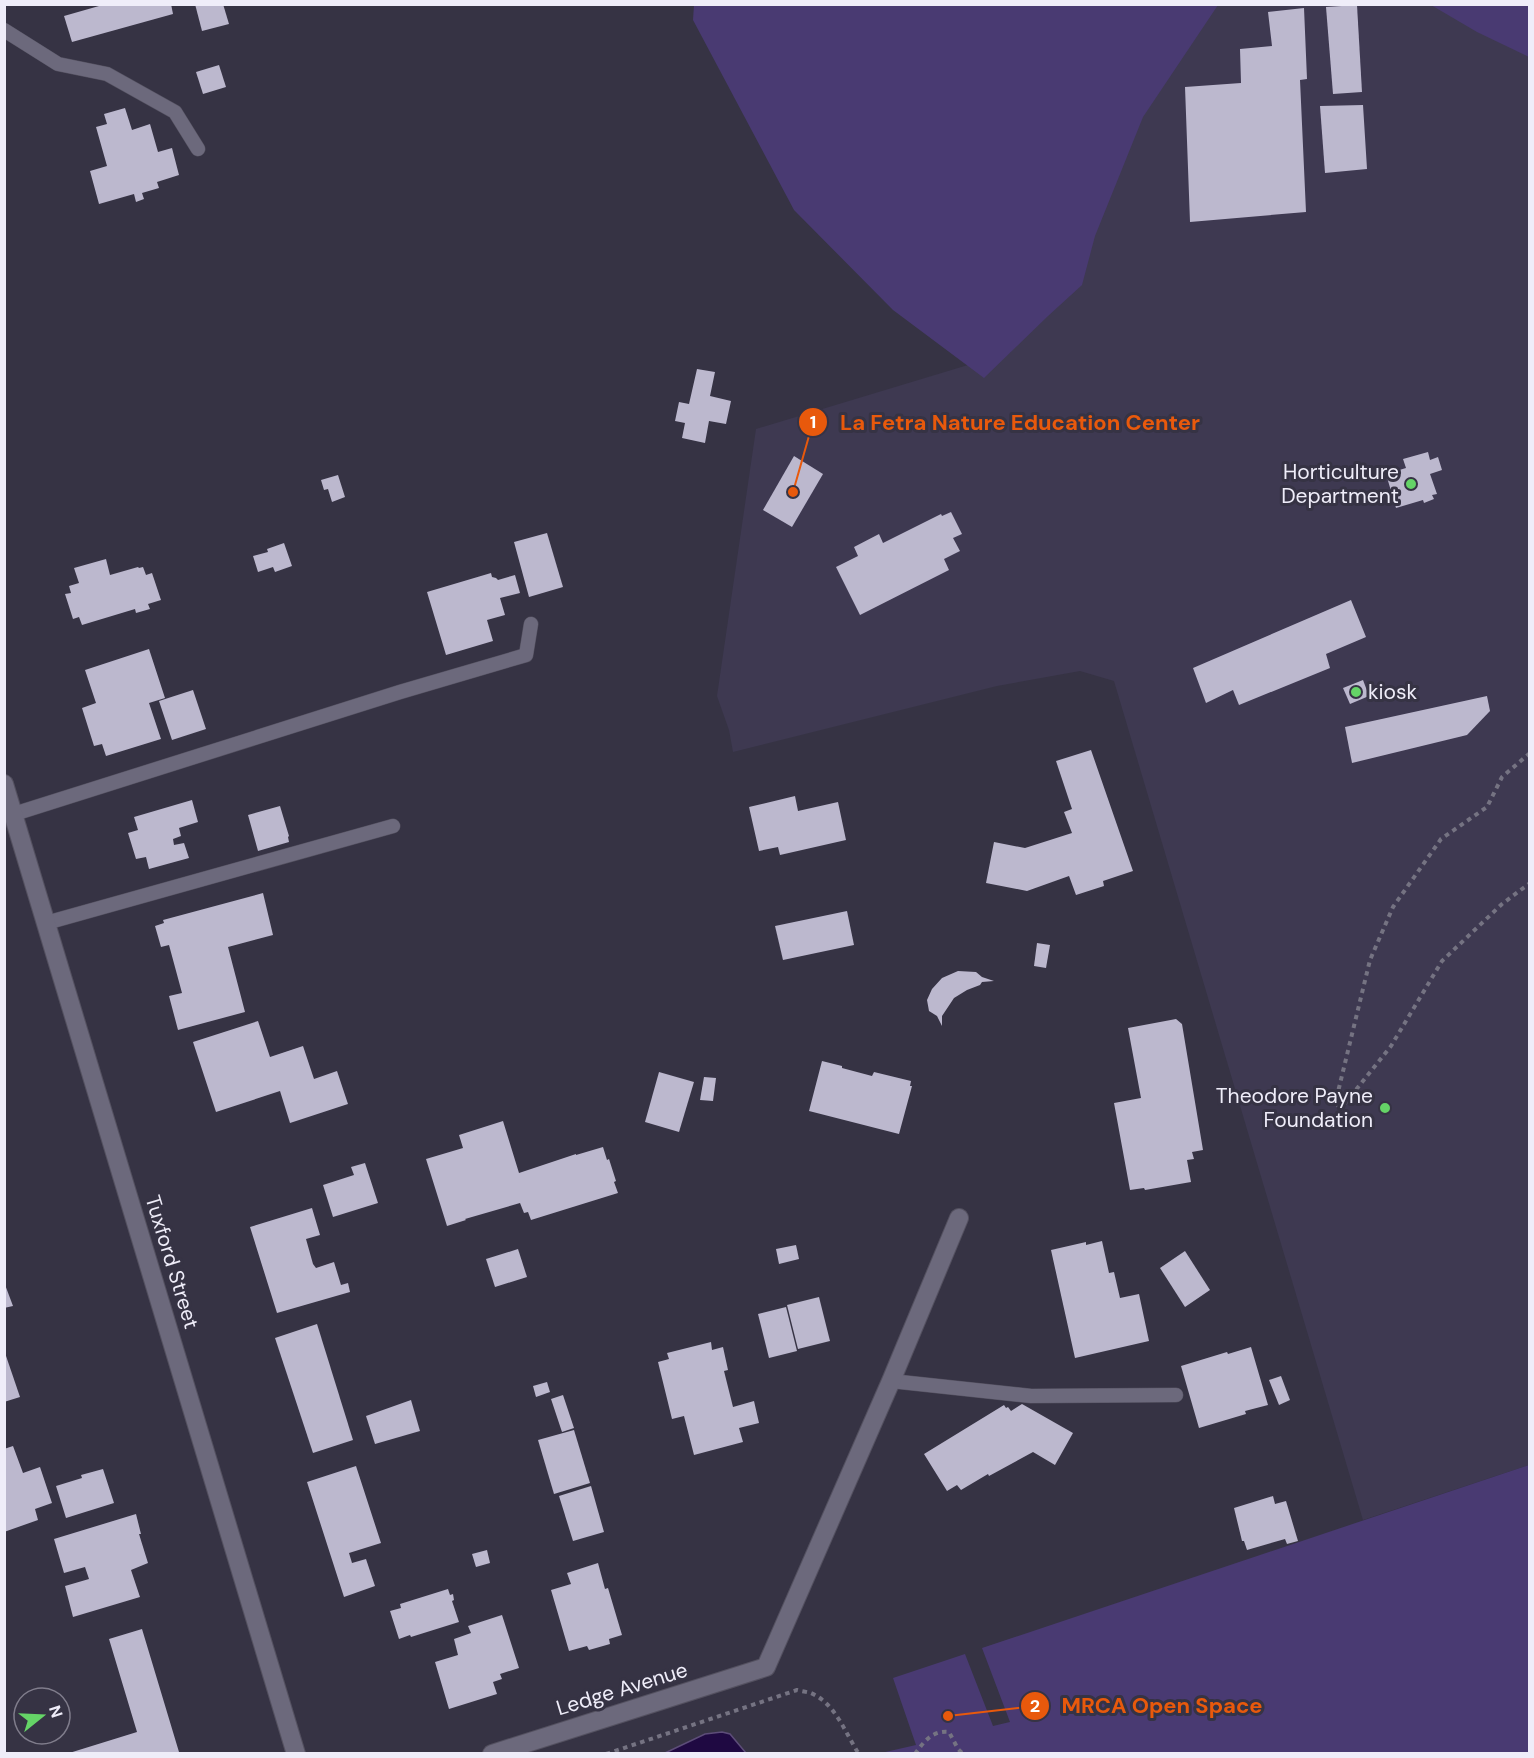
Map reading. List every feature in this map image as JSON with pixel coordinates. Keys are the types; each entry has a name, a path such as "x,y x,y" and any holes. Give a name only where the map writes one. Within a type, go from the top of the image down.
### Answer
{"street":[{"name":"Tuxford Street","path":"4,784 296,1754"},
{"path":"891,1381 958,1218"},
{"name":"Ledge Avenue","path":"492,1754 547,1745 766,1667 891,1381"}],"lane":[{"path":"4,30 58,64 107,74 175,112 198,149"},
{"path":"14,814 400,692 526,655 531,624"},
{"path":"46,923 393,826"},
{"path":"891,1381 1030,1396 1176,1395"}],"path":[{"path":"1530,753 1502,777 1487,807 1441,839 1393,907 1370,960 1337,1096 1339,1112 1391,1046 1442,961 1502,904 1530,883"},
{"path":"606,1754 797,1690 812,1694 826,1705 843,1724 859,1754"},
{"path":"915,1754 925,1740 941,1731 949,1732 963,1754"}],"shaded area":[{"path":"694,4 1218,5 1143,117 1095,236 1082,285 984,378 893,310 794,210 693,20"},
{"name":"Theodore Payne Foundation","path":"898,5 1529,5 1529,1465 1363,1520 1114,681 1080,671 997,686 733,752 729,730 717,696 756,429 1011,352"},
{"path":"1431,5 1529,5 1529,57 1477,32"},
{"path":"1529,1465 1529,1753 881,1753 916,1745 893,1678 965,1654 993,1726 1010,1722 982,1648"},
{"path":"722,1732 730,1734 746,1753 665,1753 705,1734"}],"building":[{"path":"106,4 171,4 173,14 72,42 64,16"},
{"path":"195,4 223,4 229,24 202,31"},
{"path":"1357,5 1362,92 1333,94 1326,7"},
{"path":"1304,8 1307,79 1300,80 1306,212 1190,222 1185,87 1241,83 1240,49 1272,46 1268,12"},
{"path":"219,65 226,87 203,94 196,72"},
{"path":"1363,105 1367,169 1325,173 1320,106"},
{"path":"125,108 132,130 150,124 158,152 172,148 179,175 157,182 159,188 142,193 144,199 136,202 134,194 99,204 90,171 107,166 96,127 107,124 104,114"},
{"path":"697,369 715,372 710,396 731,401 726,424 709,421 705,443 682,438 685,423 675,421 679,402 689,404"},
{"name":"Horticulture Department","path":"1428,452 1430,460 1438,457 1442,470 1430,474 1437,494 1432,495 1434,499 1424,503 1423,500 1396,508 1386,474 1406,468 1403,459"},
{"path":"794,456 823,474 792,527 763,510"},
{"path":"338,475 345,497 332,502 328,489 324,490 321,480"},
{"path":"951,512 962,534 953,538 960,551 944,559 949,570 860,615 836,567 858,556 854,547 879,534 883,543 941,514 942,516"},
{"path":"547,533 563,587 529,597 514,542"},
{"path":"284,543 292,566 275,572 273,567 258,572 253,556 268,552 267,549"},
{"path":"106,559 110,575 138,567 143,567 146,575 152,573 161,600 148,604 150,609 136,613 135,609 82,625 79,617 73,619 65,594 71,593 69,586 79,583 74,568"},
{"path":"491,573 492,577 498,580 515,575 520,593 500,598 505,615 487,620 493,641 446,655 427,592"},
{"path":"1351,600 1366,637 1326,654 1330,668 1239,705 1233,690 1206,703 1193,668"},
{"path":"149,649 165,698 149,703 161,739 106,756 102,744 94,746 82,708 96,703 85,670"},
{"name":"kiosk","path":"1363,680 1369,696 1350,704 1343,688"},
{"path":"193,690 206,729 172,740 159,701"},
{"path":"1487,696 1490,711 1467,735 1352,763 1345,727"},
{"path":"1091,750 1133,871 1103,881 1104,886 1076,895 1069,876 1027,891 986,883 994,842 1025,848 1072,833 1064,812 1072,809 1056,761"},
{"path":"795,796 798,811 838,802 846,840 780,855 778,847 759,851 749,807"},
{"path":"192,800 198,822 179,828 181,836 173,839 174,845 184,843 189,858 149,869 146,857 136,859 128,833 138,830 134,817"},
{"path":"280,806 289,842 258,851 248,815"},
{"path":"263,893 273,935 228,947 245,1012 178,1030 169,996 182,993 169,945 161,947 155,926 164,923 163,920"},
{"path":"847,911 854,945 783,960 775,926"},
{"path":"1037,943 1050,945 1046,968 1034,966"},
{"path":"958,971 976,972 994,981 982,982 954,998 942,1016 942,1026 937,1016 929,1011 927,1000 932,989 942,978"},
{"path":"1176,1019 1182,1024 1203,1150 1192,1152 1194,1159 1187,1160 1191,1182 1145,1190 1144,1188 1130,1190 1114,1103 1141,1098 1128,1028"},
{"path":"258,1021 270,1057 303,1046 314,1079 337,1071 348,1104 290,1123 280,1091 216,1112 193,1042"},
{"path":"822,1061 872,1076 874,1072 911,1081 910,1086 912,1086 899,1134 809,1111"},
{"path":"659,1072 694,1082 679,1132 645,1122"},
{"path":"704,1077 716,1078 713,1101 700,1100"},
{"path":"503,1121 519,1173 603,1147 607,1160 609,1159 618,1193 531,1220 528,1212 524,1213 520,1203 447,1226 426,1159 463,1148 459,1135"},
{"path":"365,1163 378,1203 333,1217 323,1185 354,1175 351,1167"},
{"path":"312,1208 320,1235 306,1239 313,1264 316,1268 334,1262 341,1285 348,1283 350,1292 277,1313 250,1227"},
{"path":"1102,1241 1109,1273 1114,1272 1120,1298 1139,1294 1149,1341 1075,1358 1051,1250"},
{"path":"796,1245 799,1259 779,1264 776,1249"},
{"path":"518,1249 527,1277 495,1287 486,1259"},
{"path":"1185,1251 1210,1290 1185,1307 1160,1268"},
{"path":"4,1282 13,1306 4,1308"},
{"path":"819,1297 830,1341 798,1349 787,1305"},
{"path":"786,1307 797,1351 769,1358 758,1314"},
{"path":"317,1324 353,1440 313,1453 275,1338"},
{"path":"711,1342 712,1350 723,1347 728,1370 724,1371 733,1407 754,1401 759,1423 739,1428 743,1442 694,1455 684,1416 672,1419 658,1362 669,1359 667,1353"},
{"path":"1251,1347 1268,1405 1199,1428 1181,1366"},
{"path":"4,1350 20,1397 4,1402"},
{"path":"1281,1376 1290,1400 1279,1405 1269,1380"},
{"path":"547,1382 550,1392 536,1397 533,1386"},
{"path":"563,1395 574,1428 562,1432 551,1399"},
{"path":"411,1400 420,1431 375,1444 366,1416"},
{"path":"1022,1404 1073,1433 1055,1465 1033,1452 961,1490 957,1485 947,1491 924,1454 1004,1405 1011,1411"},
{"path":"574,1430 590,1483 554,1494 538,1440"},
{"path":"13,1446 23,1473 40,1467 52,1503 35,1509 38,1520 4,1532 4,1449"},
{"path":"356,1466 381,1543 349,1553 352,1563 366,1559 375,1586 344,1597 307,1482"},
{"path":"103,1469 114,1503 66,1518 56,1486 82,1478 81,1475"},
{"path":"591,1486 604,1532 573,1541 559,1496"},
{"path":"1273,1496 1275,1504 1286,1501 1298,1541 1287,1544 1285,1539 1247,1550 1242,1541 1234,1508"},
{"path":"136,1514 141,1534 139,1534 148,1563 131,1570 140,1597 73,1617 65,1586 89,1579 85,1567 64,1573 54,1539"},
{"path":"487,1550 490,1563 476,1567 472,1554"},
{"path":"598,1563 622,1635 609,1639 610,1644 589,1650 587,1646 569,1651 551,1590 571,1584 567,1573"},
{"path":"448,1589 450,1595 453,1594 454,1600 452,1601 459,1622 399,1639 390,1611 401,1608 400,1604"},
{"path":"502,1615 519,1668 500,1674 502,1679 493,1682 497,1694 449,1709 435,1662 458,1655 454,1639 471,1633 468,1626"},
{"path":"142,1629 179,1752 174,1754 66,1754 137,1732 109,1639"}],"place":[{"name":"Horticulture Department","path":"1411,484"},
{"name":"La Fetra Nature Education Center","path":"793,492"},
{"name":"kiosk","path":"1356,692"},
{"name":"Theodore Payne Foundation","path":"1385,1108"},
{"name":"MRCA Open Space","path":"948,1716"}]}
